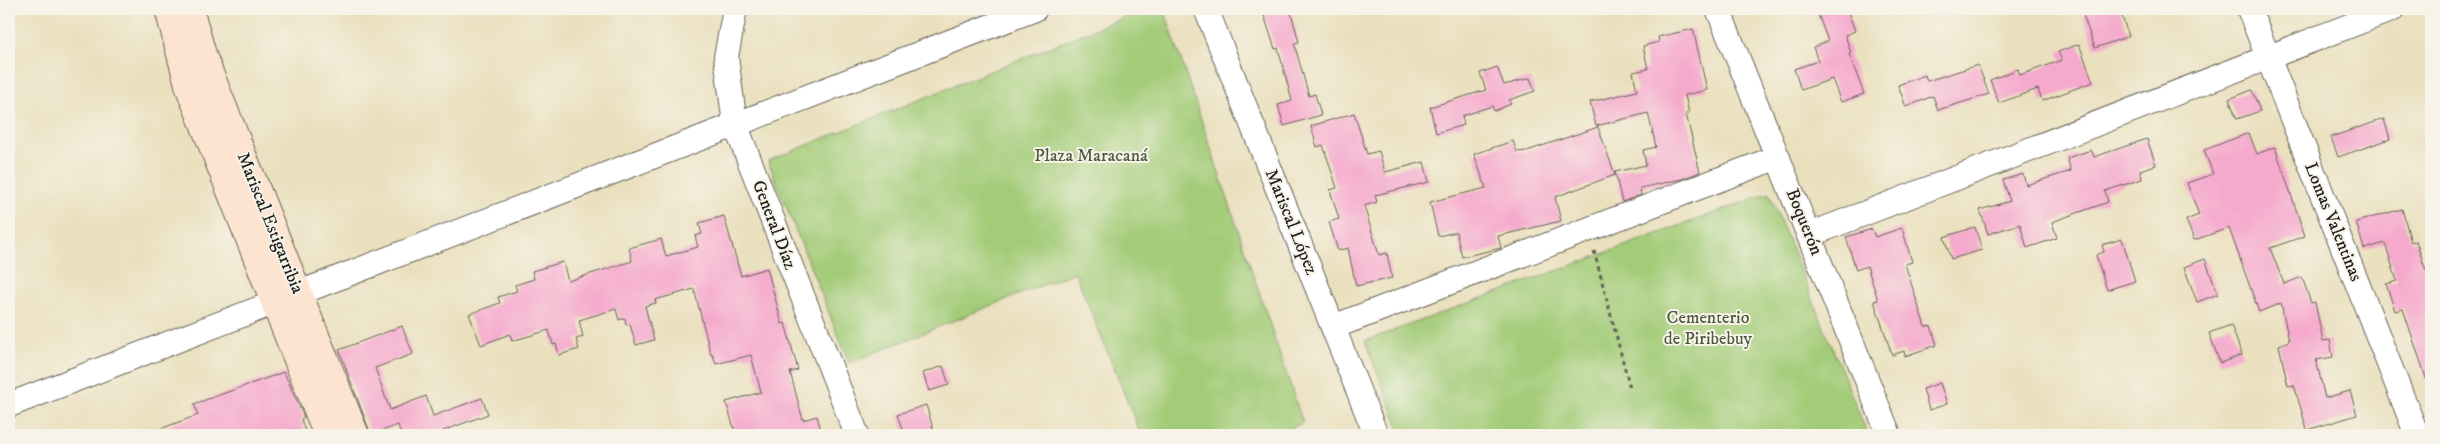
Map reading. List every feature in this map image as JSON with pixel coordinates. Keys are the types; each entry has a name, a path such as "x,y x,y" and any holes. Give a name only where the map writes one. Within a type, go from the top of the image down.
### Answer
{"street":[{"path":"169,9 190,88 286,299 328,435"},
{"name":"Mariscal Estigarribia","path":"189,9 203,58 286,299 355,435"},
{"name":"General Díaz","path":"735,9 726,57 735,124 857,435"},
{"path":"9,405 1035,9"},
{"name":"Mariscal López","path":"1206,9 1376,435"},
{"name":"Boquerón","path":"1718,9 1889,435"},
{"name":"Lomas Valentinas","path":"2249,9 2417,435"},
{"path":"1809,235 2393,9"},
{"path":"1333,327 1778,157"}],"path":[{"path":"1589,229 1630,388"}],"green space":[{"name":"Plaza Maracaná","path":"1144,9 1164,9 1303,423 1273,435 1141,435 1075,272 849,363 768,161"},
{"name":"Cementerio de Piribebuy","path":"1769,193 1868,435 1402,435 1365,341"}],"building":[{"path":"1262,9 1290,9 1299,42 1294,43 1309,96 1315,94 1321,115 1284,126 1278,105 1292,101 1278,48 1275,49"},
{"path":"1816,9 1847,9 1855,31 1845,35 1851,53 1849,54 1864,94 1841,102 1832,79 1801,90 1794,69 1818,61 1813,47 1828,41"},
{"path":"2100,9 2119,9 2129,36 2095,48 2083,15"},
{"path":"1693,29 1707,90 1685,95 1689,113 1686,114 1700,172 1682,179 1640,188 1641,195 1622,202 1615,172 1646,165 1643,150 1656,147 1648,113 1596,126 1590,102 1637,91 1633,72 1648,69 1643,46 1659,42 1658,37"},
{"path":"2079,44 2093,82 2042,101 2038,89 1999,103 1990,80 2018,69 2020,75 2062,60 2058,52"},
{"path":"1978,65 1989,94 1938,110 1933,96 1906,107 1898,85 1925,75 1927,81"},
{"path":"1497,67 1504,85 1530,78 1535,91 1509,100 1511,104 1494,111 1492,106 1462,116 1464,125 1436,133 1430,107 1486,90 1480,73"},
{"path":"2252,90 2260,111 2237,119 2229,99"},
{"path":"1354,113 1367,154 1379,151 1385,172 1424,162 1429,182 1375,195 1377,202 1364,206 1379,255 1387,253 1392,278 1356,286 1348,248 1338,251 1329,222 1339,219 1330,190 1337,188 1323,145 1317,147 1311,126"},
{"path":"2384,119 2390,139 2338,157 2331,137"},
{"path":"1598,127 1615,175 1555,197 1561,221 1498,236 1501,248 1462,257 1456,232 1438,236 1430,202 1486,188 1474,154 1513,141 1517,152 1527,151"},
{"path":"2249,133 2257,154 2275,147 2305,236 2270,248 2284,284 2302,277 2311,303 2315,302 2323,341 2330,340 2333,357 2316,360 2325,398 2350,391 2357,415 2307,430 2294,385 2288,386 2279,345 2289,341 2281,303 2259,312 2229,228 2194,240 2186,220 2199,215 2187,183 2213,174 2204,150"},
{"path":"2147,139 2156,165 2140,170 2142,179 2105,191 2108,202 2052,222 2057,238 2027,248 2020,224 1988,234 1980,210 2010,201 2003,180 2023,174 2026,185 2071,171 2067,158 2091,150 2094,157"},
{"path":"2402,209 2411,242 2416,241 2426,271 2431,270 2431,383 2428,384 2403,309 2395,311 2386,284 2397,281 2385,243 2364,249 2356,222"},
{"path":"724,216 741,276 767,268 782,324 785,323 798,370 790,372 803,420 817,416 822,435 736,435 726,402 761,392 751,355 716,364 713,355 711,355 694,289 655,300 656,303 645,306 654,340 636,345 630,324 626,325 625,318 619,320 616,309 579,320 583,337 576,339 579,349 559,355 556,344 553,345 549,330 512,341 510,334 481,345 469,314 500,303 498,297 517,291 515,285 534,279 532,271 563,262 568,281 632,261 629,248 661,239 666,256 698,247 695,236 702,234 699,223"},
{"path":"1975,227 1982,250 1951,259 1944,237"},
{"path":"1902,228 1912,262 1905,264 1925,327 1931,326 1937,345 1905,356 1904,351 1892,355 1874,301 1878,300 1867,266 1856,270 1846,237 1872,229 1875,237"},
{"path":"2122,239 2135,281 2107,290 2096,255 2104,252 2102,245"},
{"path":"2205,259 2218,294 2197,302 2184,267"},
{"path":"2231,325 2242,355 2220,363 2209,333"},
{"path":"402,326 413,354 375,368 390,410 426,396 433,416 482,398 488,414 443,431 445,435 401,435 398,425 371,435 339,350"},
{"path":"943,366 949,385 929,391 923,373"},
{"path":"284,372 304,417 301,419 306,435 149,435 149,433 198,415 194,404"},
{"path":"1940,383 1947,404 1929,410 1923,389"},
{"path":"926,405 935,435 905,435 898,414"}]}
